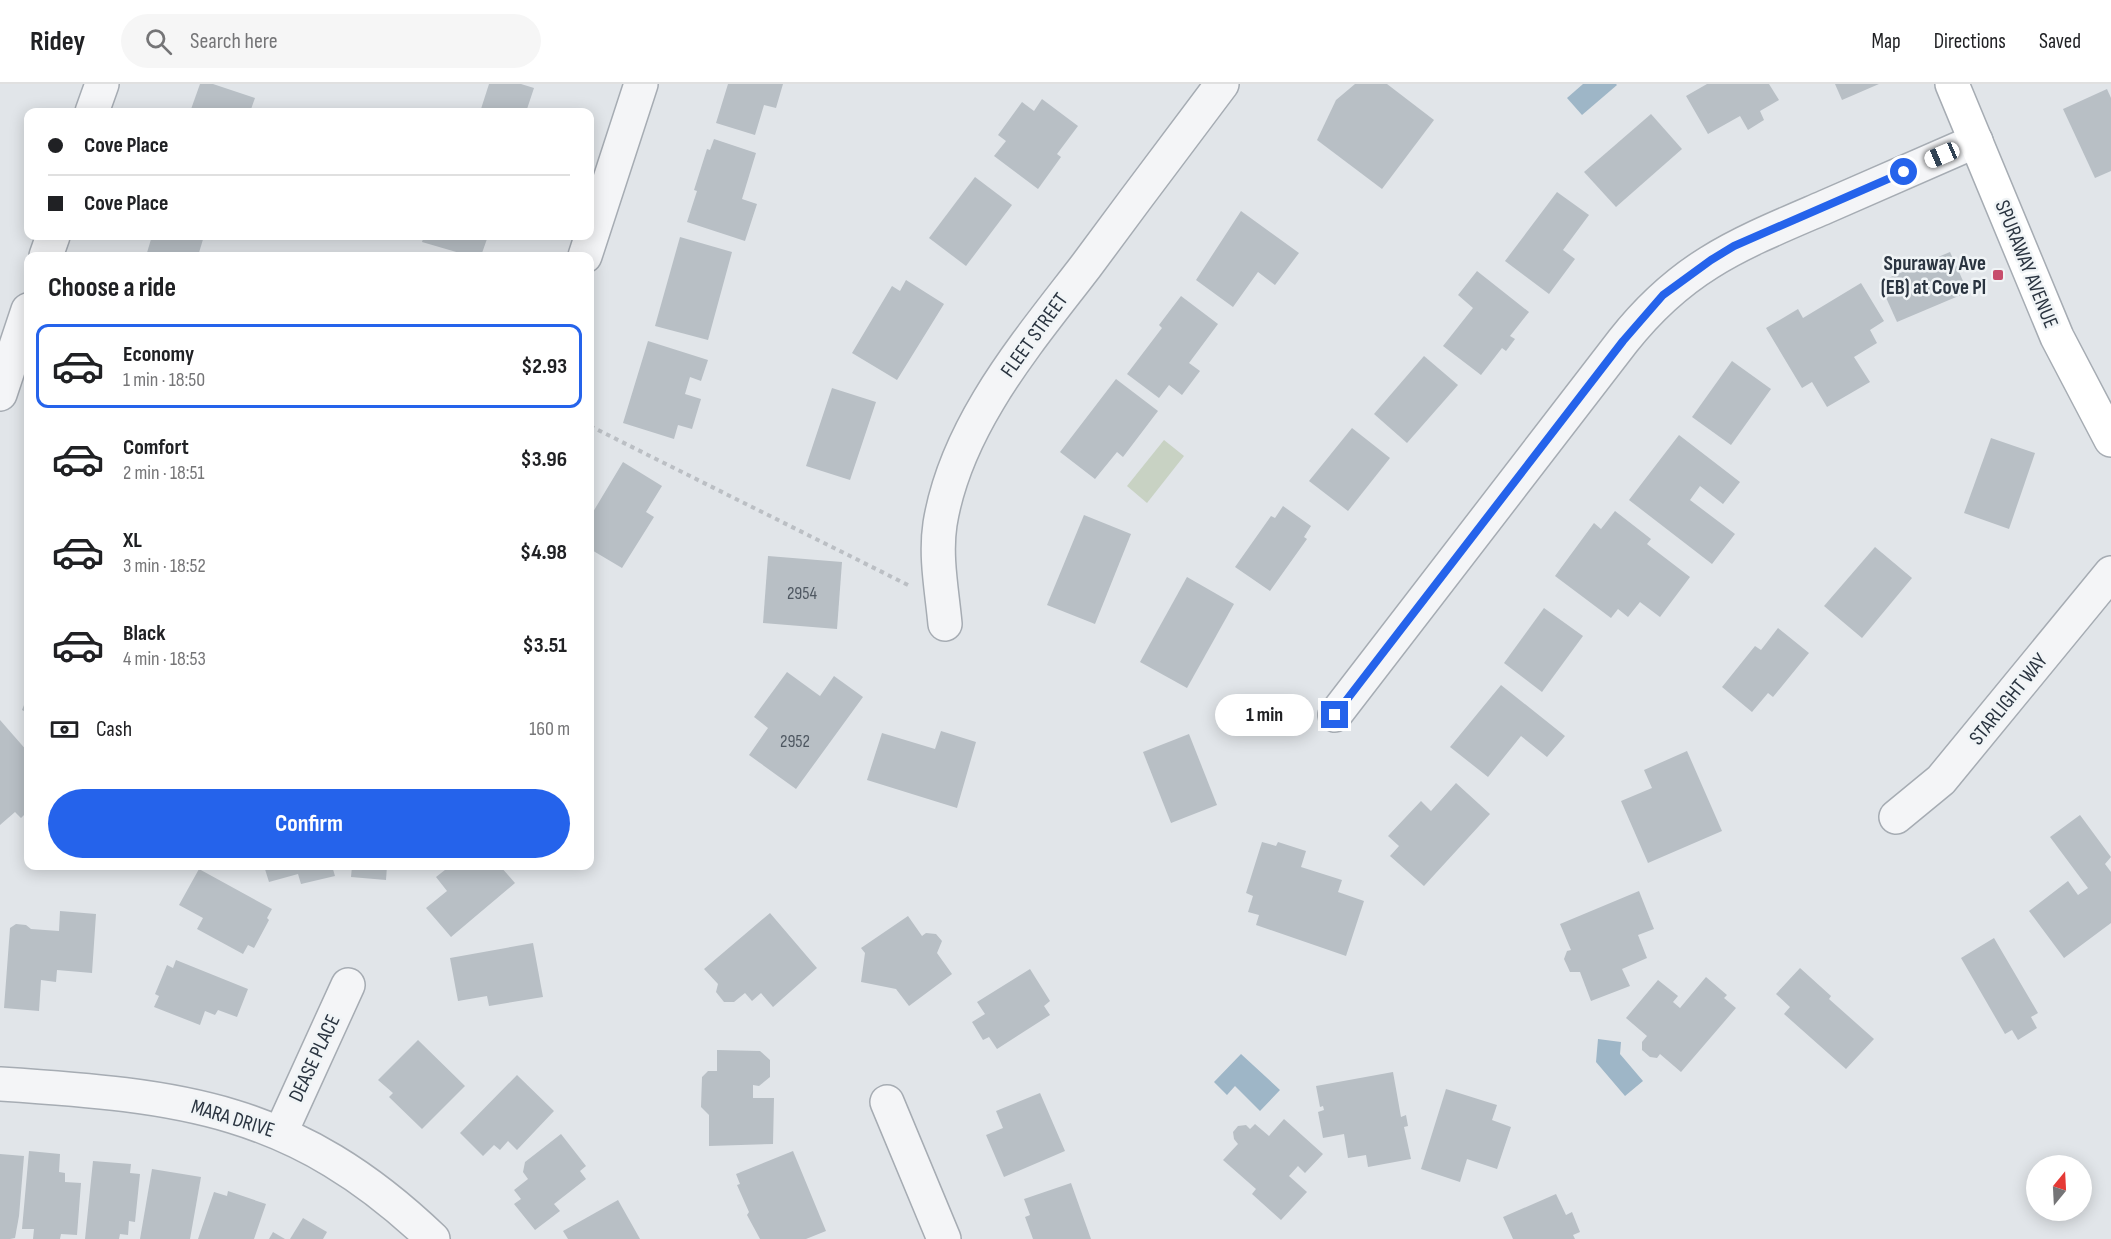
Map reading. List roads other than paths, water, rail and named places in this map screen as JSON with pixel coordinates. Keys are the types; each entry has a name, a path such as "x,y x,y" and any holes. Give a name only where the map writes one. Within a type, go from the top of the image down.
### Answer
{"street":[{"path":"94,108 102,84"},
{"path":"594,228 641,84"},
{"name":"FLEET STREET","path":"945,624 939,555 940,524 954,476 976,424 1007,371 1222,84"},
{"name":"SPURAWAY AVENUE","path":"1952,84 2057,337 2111,440"},
{"path":"1335,715 1623,341 1663,295 1688,275 1734,246 1976,141"},
{"path":"0,394 24,322"},
{"name":"STARLIGHT WAY","path":"1896,817 1941,780 2111,573"},
{"name":"DEASE PLACE","path":"281,1132 348,985"},
{"name":"MARA DRIVE","path":"0,1084 164,1098 225,1112 281,1132 350,1171 409,1216 433,1239"},
{"path":"887,1102 944,1239"}],"water":[{"path":"1583,84 1617,85 1582,115 1567,98"},
{"path":"1598,1039 1621,1042 1620,1054 1643,1081 1625,1096 1596,1062"},
{"path":"1241,1054 1280,1090 1260,1111 1235,1086 1227,1095 1214,1082"}],"place":[{"name":"Spuraway Ave (EB) at Cove Pl","path":"1998,275"}]}
